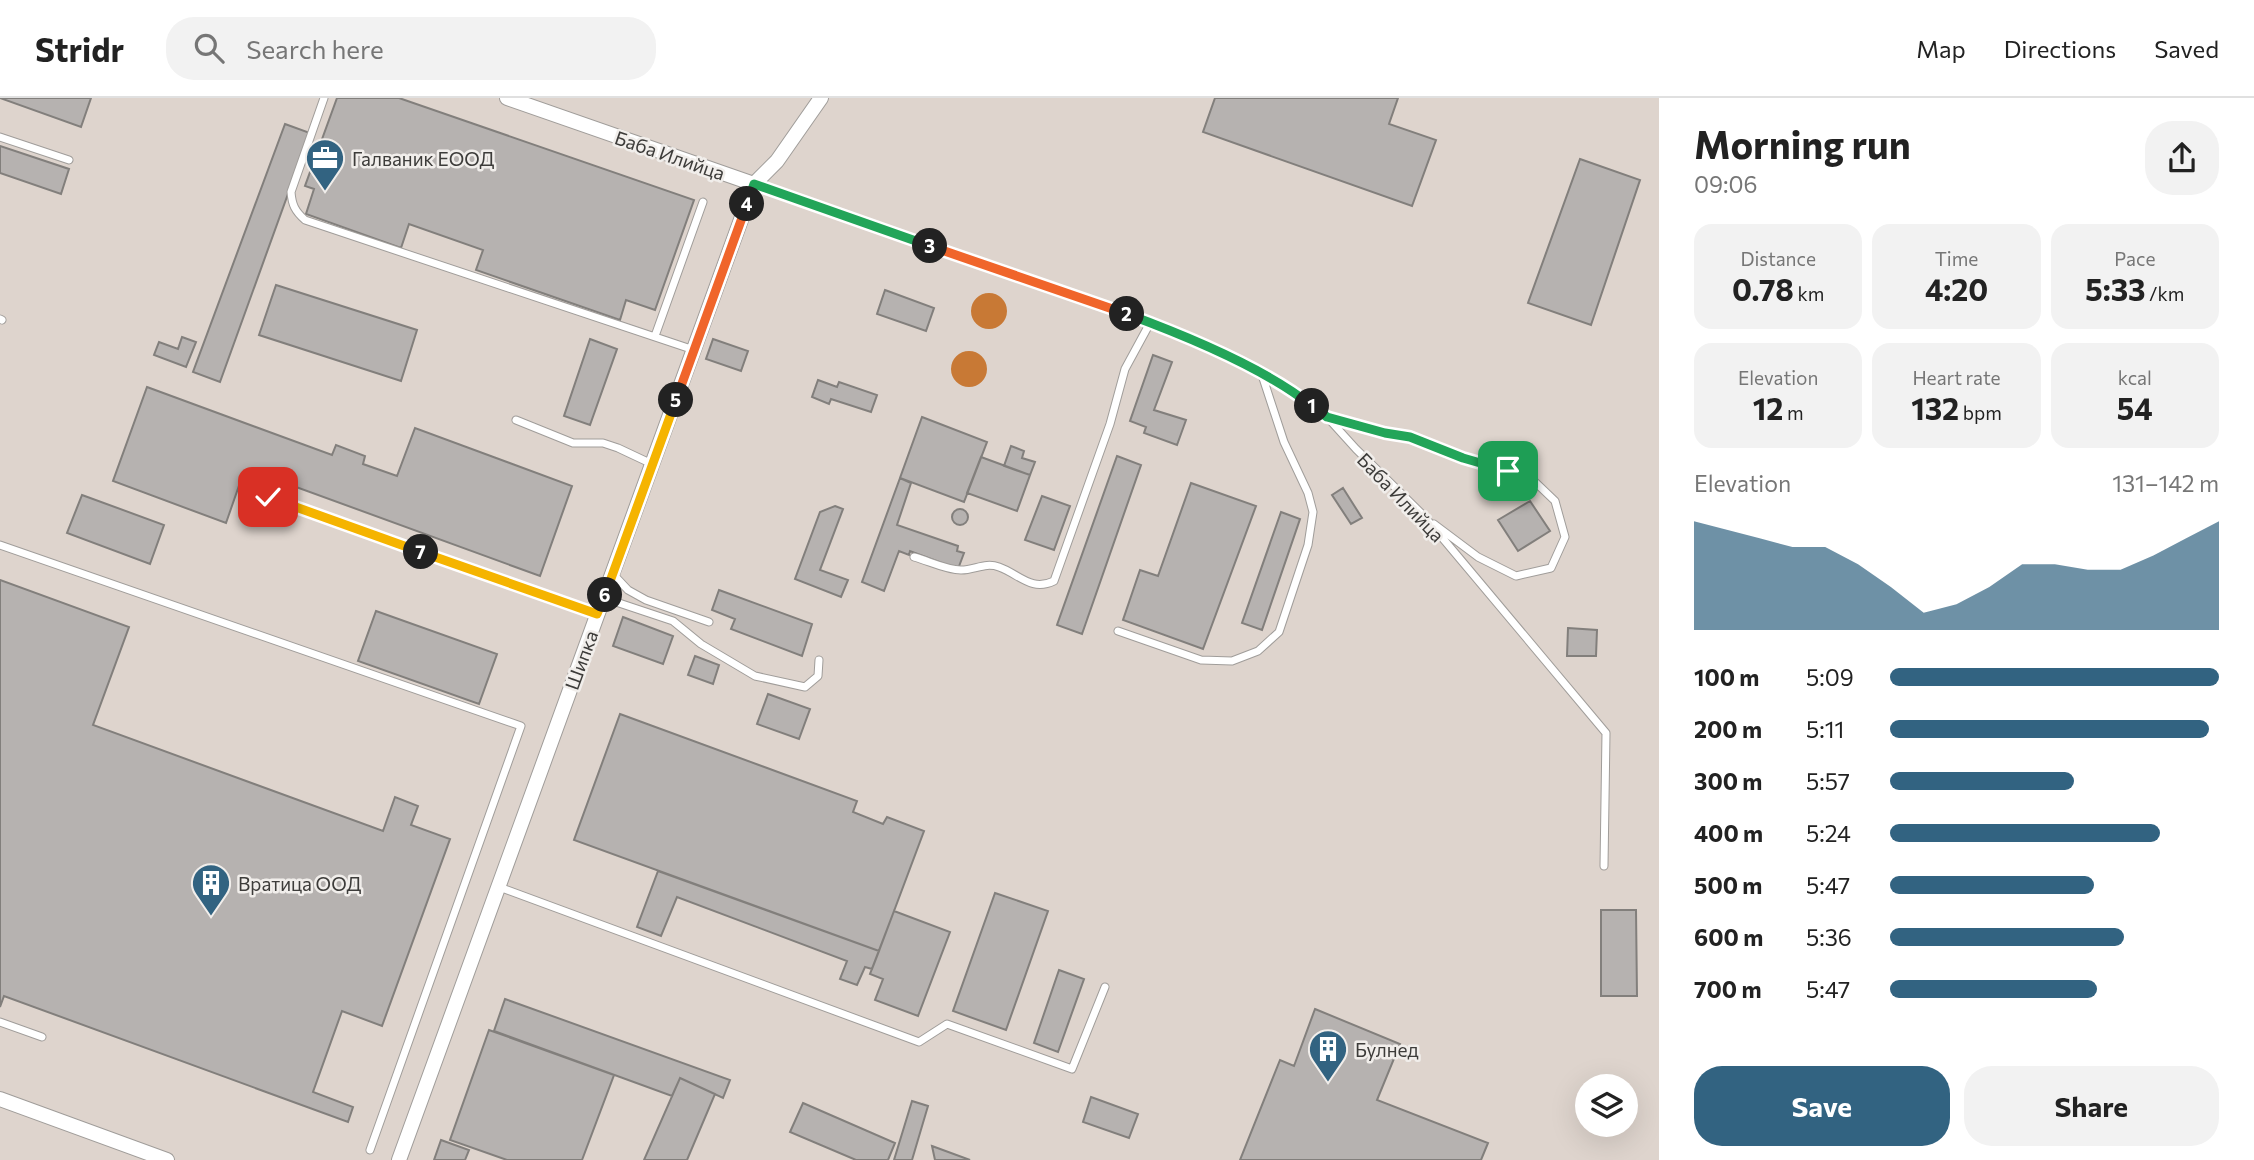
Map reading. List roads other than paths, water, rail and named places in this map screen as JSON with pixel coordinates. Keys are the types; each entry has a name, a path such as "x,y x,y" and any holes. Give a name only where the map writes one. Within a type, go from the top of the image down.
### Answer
{"street":[{"name":"Баба Илийца","path":"506,98 754,184"},
{"name":"Шипка","path":"400,1160 754,184 777,161 821,98"},
{"path":"0,1099 167,1160"}],"lane":[{"path":"324,98 291,192 296,212 305,220 694,350"},
{"path":"0,137 69,160"},
{"name":"Баба Илийца","path":"754,184 1150,323 1212,349 1295,392 1327,417 1424,516 1606,733 1604,866"},
{"path":"655,336 703,202"},
{"path":"914,557 958,570 970,570 984,564 998,566 1034,585 1045,585 1054,580 1110,424 1125,369 1150,323"},
{"path":"1118,631 1201,660 1232,661 1258,651 1279,632 1308,545 1313,512 1308,493 1284,442 1262,375"},
{"path":"1327,417 1410,437 1463,458 1532,480 1555,501 1565,537 1550,568 1516,576 1478,557 1424,516"},
{"path":"516,420 573,443 603,443 653,464"},
{"path":"268,497 597,614"},
{"path":"0,545 521,726 370,1150"},
{"path":"613,574 628,590 646,600 709,622"},
{"path":"604,598 673,621 701,644 755,676 805,687 818,676 819,660"},
{"path":"499,887 919,1042 947,1024 1072,1069 1105,987"},
{"path":"0,1022 42,1037"}],"place":[{"name":"Галваник ЕООД","path":"325,192"},
{"name":"Вратица ООД","path":"211,917"},
{"name":"Булнед","path":"1328,1083"}]}
